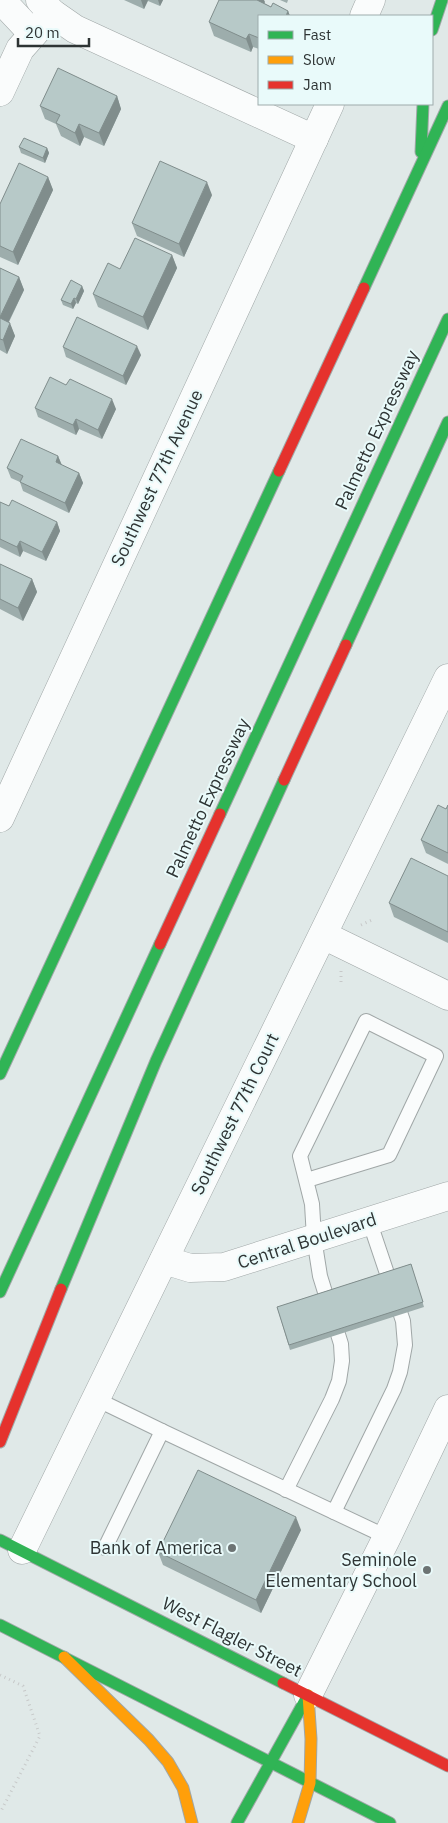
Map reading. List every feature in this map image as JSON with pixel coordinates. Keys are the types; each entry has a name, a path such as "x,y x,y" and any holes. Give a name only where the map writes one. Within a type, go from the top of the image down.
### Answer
{"main road":[{"path":"433,27 442,0"},
{"path":"420,166 423,105"},
{"path":"0,1074 448,106"},
{"name":"Palmetto Expressway","path":"0,1292 448,319"},
{"path":"0,1442 80,1242 156,1061 448,422"},
{"path":"431,462 448,430"},
{"name":"West Flagler Street","path":"11,1545 448,1766"},
{"path":"0,1625 390,1823"},
{"path":"64,1657 147,1737 166,1758 179,1779 192,1823"},
{"path":"237,1823 308,1695"},
{"path":"298,1823 310,1782 311,1739 308,1695"}],"street":[{"path":"1,0 33,34"},
{"path":"364,15 370,0"},
{"path":"0,92 20,49 33,34 46,6 75,29 314,139"},
{"name":"Southwest 77th Avenue","path":"0,818 8,779 330,105"},
{"name":"Southwest 77th Court","path":"11,1545 96,1399 448,678"},
{"path":"323,935 448,996"},
{"name":"Central Boulevard","path":"164,1260 190,1268 224,1267 448,1196"},
{"path":"308,1695 448,1409"}],"lane":[{"path":"286,1490 332,1399 342,1361 341,1344 320,1276 314,1238 312,1204 300,1156 366,1021 436,1056 389,1155 307,1180"},
{"path":"334,1512 394,1388 400,1372 405,1345 403,1321 369,1220"},
{"path":"96,1399 387,1537"},
{"path":"105,1548 162,1431"}],"path":[{"path":"359,927 374,919"},
{"path":"0,1674 23,1686 40,1736 2,1812"}],"building":[{"path":"219,0 257,0 271,7 273,3 288,11 286,15 258,15 258,38 249,34 246,39 209,22"},
{"path":"58,68 117,96 99,133 79,124 75,133 56,123 60,115 40,106"},
{"path":"24,138 47,148 43,158 19,147"},
{"path":"160,161 207,182 179,244 132,223"},
{"path":"19,163 48,177 13,252 0,246 0,204"},
{"path":"135,238 172,255 143,317 93,294 108,263 120,269"},
{"path":"0,268 19,277 0,317"},
{"path":"71,280 82,286 76,299 74,298 71,304 61,300"},
{"path":"77,317 137,346 123,376 63,347"},
{"path":"0,318 10,323 3,340 0,339"},
{"path":"50,377 66,385 70,379 112,399 98,430 76,419 73,425 35,408"},
{"path":"21,439 58,456 56,462 79,473 65,503 20,482 23,476 7,468"},
{"path":"12,500 57,522 42,552 20,541 17,547 0,539 0,502 9,506"},
{"path":"0,564 32,579 18,608 0,599"},
{"path":"438,805 446,809 448,805 448,853 421,840"},
{"path":"411,858 448,876 448,932 389,903"},
{"path":"411,1264 423,1302 289,1345 277,1307"},
{"name":"Bank of America","path":"198,1470 296,1517 256,1600 158,1552"}],"traffic: fast":[{"path":"433,27 442,0"},
{"path":"421,152 423,105"},
{"path":"364,288 448,106"},
{"path":"220,814 448,319"},
{"path":"346,645 448,422"},
{"path":"0,1074 279,471"},
{"path":"61,1289 156,1061 284,780"},
{"path":"0,1292 160,944"},
{"path":"0,1540 283,1683"},
{"path":"0,1625 390,1823"},
{"path":"237,1823 308,1695"}],"traffic: slow":[{"path":"64,1657 149,1740 168,1762 183,1788 192,1823"},
{"path":"298,1823 310,1783 311,1739 308,1695"}],"traffic: jam":[{"path":"279,471 364,288"},
{"path":"284,780 346,645"},
{"path":"160,944 220,814"},
{"path":"0,1442 61,1289"},
{"path":"283,1683 448,1766"}],"place":[{"name":"Bank of America","path":"232,1548"},
{"name":"Seminole Elementary School","path":"427,1570"}]}
